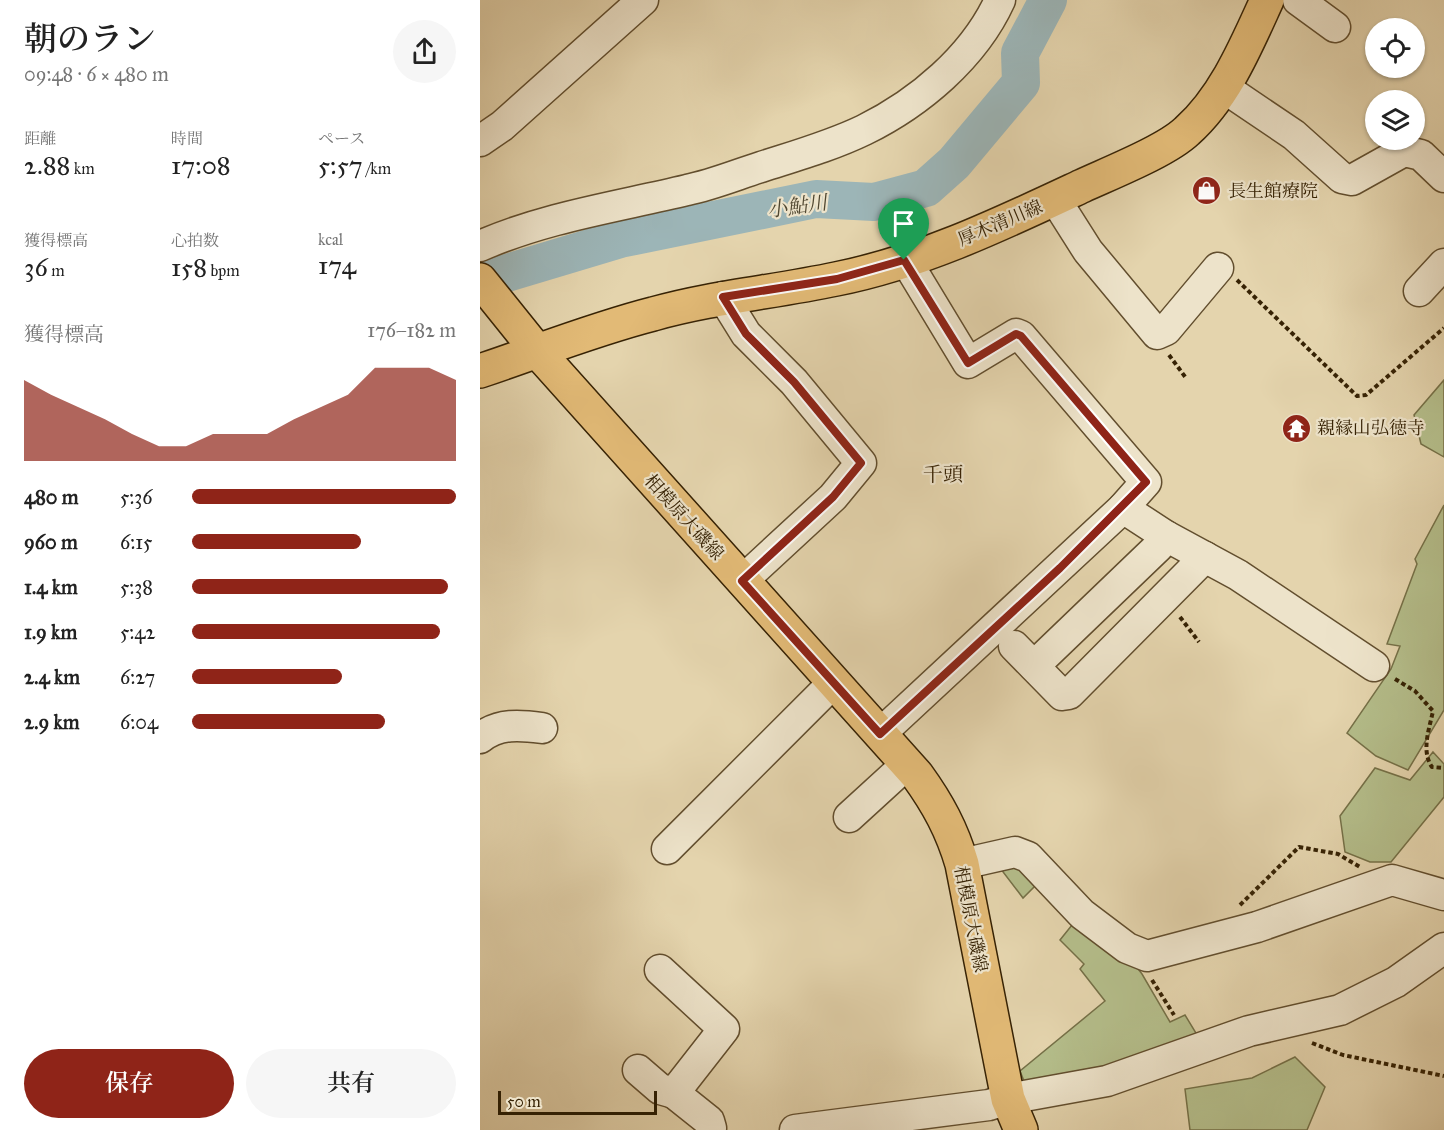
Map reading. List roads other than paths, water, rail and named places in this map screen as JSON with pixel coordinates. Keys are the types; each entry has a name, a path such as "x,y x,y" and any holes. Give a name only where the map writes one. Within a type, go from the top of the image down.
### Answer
{"main road":[{"name":"厚木清川線","path":"480,371 623,323 723,297 837,279 904,260 966,239 1055,199 1185,134 1200,119 1223,87 1267,0"},
{"name":"相模原大磯線","path":"480,280 537,352 907,764 939,806 954,835 962,864 1008,1099 1021,1130"}],"street":[{"path":"480,141 502,126 643,0"},
{"path":"480,246 556,218 689,190 822,147 865,130 903,106 950,69 978,40 1000,0"},
{"path":"1298,0 1335,27"},
{"path":"1223,87 1294,135 1342,178 1352,180 1404,151 1421,155 1444,177"},
{"path":"1055,199 1088,251 1157,334 1166,330 1218,268"},
{"path":"880,734 1123,508 1146,482 1016,334 968,363 904,260"},
{"path":"1419,291 1444,264"},
{"path":"723,297 746,334 840,433 861,463 833,497 742,581"},
{"path":"1123,508 1166,536 1238,575 1374,666"},
{"path":"1166,536 1158,547 1024,656 1062,695 1069,694 1205,557"},
{"path":"667,849 834,682"},
{"path":"480,738 496,728 516,724 542,728"},
{"path":"849,817 907,764"},
{"path":"962,864 1015,852 1028,857 1082,914 1126,948 1147,956 1257,927 1392,880 1404,881 1444,895"},
{"path":"795,1130 989,1105 1008,1099 1107,1081 1249,1031 1340,1010 1396,982 1444,948"},
{"path":"660,970 724,1029 674,1093"},
{"path":"638,1070 660,1089 674,1093 709,1121 705,1129"}],"waterway":[{"name":"小鮎川","path":"480,281 620,239 816,199 874,202 926,188 954,163 1021,83 1020,53 1048,0"}],"place":[{"name":"長生館療院","path":"1207,191"},
{"name":"親縁山弘徳寺","path":"1296,428"}],"district":[{"name":"千頭","path":"943,474"}]}
